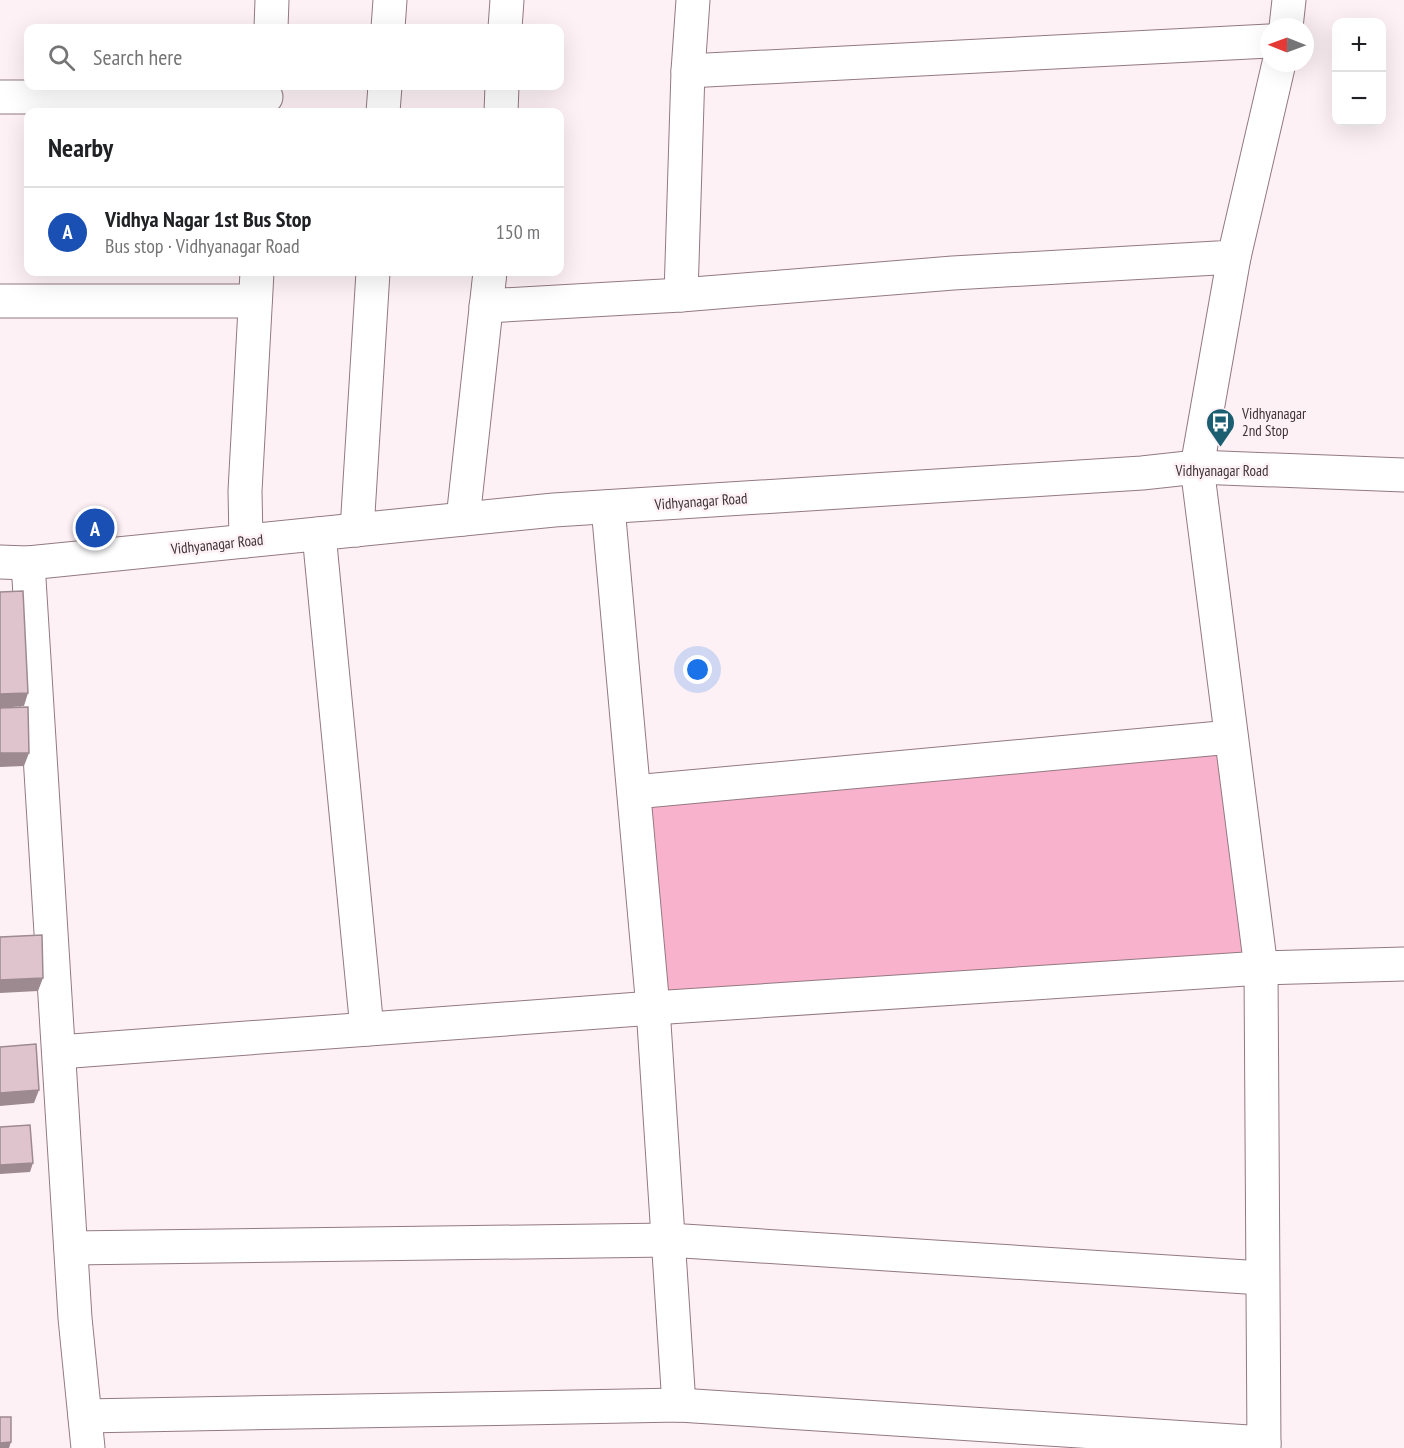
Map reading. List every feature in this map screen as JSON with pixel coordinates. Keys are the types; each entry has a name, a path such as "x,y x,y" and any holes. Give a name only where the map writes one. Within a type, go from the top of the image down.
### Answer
{"street":[{"path":"271,24 272,0"},
{"path":"388,24 390,0"},
{"path":"505,24 507,0"},
{"path":"681,295 688,71 693,0"},
{"path":"1287,18 1288,0"},
{"path":"688,71 1260,41"},
{"path":"85,1416 679,1405 1264,1445 1261,968 1197,467 1234,257 1277,72"},
{"path":"383,108 385,90"},
{"path":"501,108 502,90"},
{"path":"0,97 266,98"},
{"path":"486,306 681,295 953,273 1234,257"},
{"path":"357,530 373,276"},
{"path":"463,519 490,276"},
{"path":"0,301 256,286 245,491 246,541"},
{"name":"Vidhyanagar Road","path":"14,563 554,510 1142,473 1197,467 1404,475"},
{"path":"608,507 653,1008 679,1405"},
{"path":"319,534 367,1029"},
{"path":"14,563 58,1052 75,1318 88,1448"},
{"path":"634,792 1231,737"},
{"path":"58,1052 653,1008 1261,968 1404,964"},
{"path":"71,1248 668,1239 1262,1278"}],"shaded area":[{"path":"1221,749 1245,953 663,998 649,806"}],"building":[{"path":"23,591 28,693 0,694 0,592"},
{"path":"28,707 29,753 0,753 0,708"},
{"path":"42,935 43,978 0,980 0,937"},
{"path":"36,1044 39,1090 0,1093 0,1047"},
{"path":"30,1125 33,1163 0,1165 0,1127"},
{"path":"0,1417 11,1417 11,1442 0,1443"}],"place":[{"name":"Vidhyanagar 2nd Stop","path":"1221,448"},
{"name":"Vidhya Nagar 1st Bus Stop","path":"95,528"}]}
